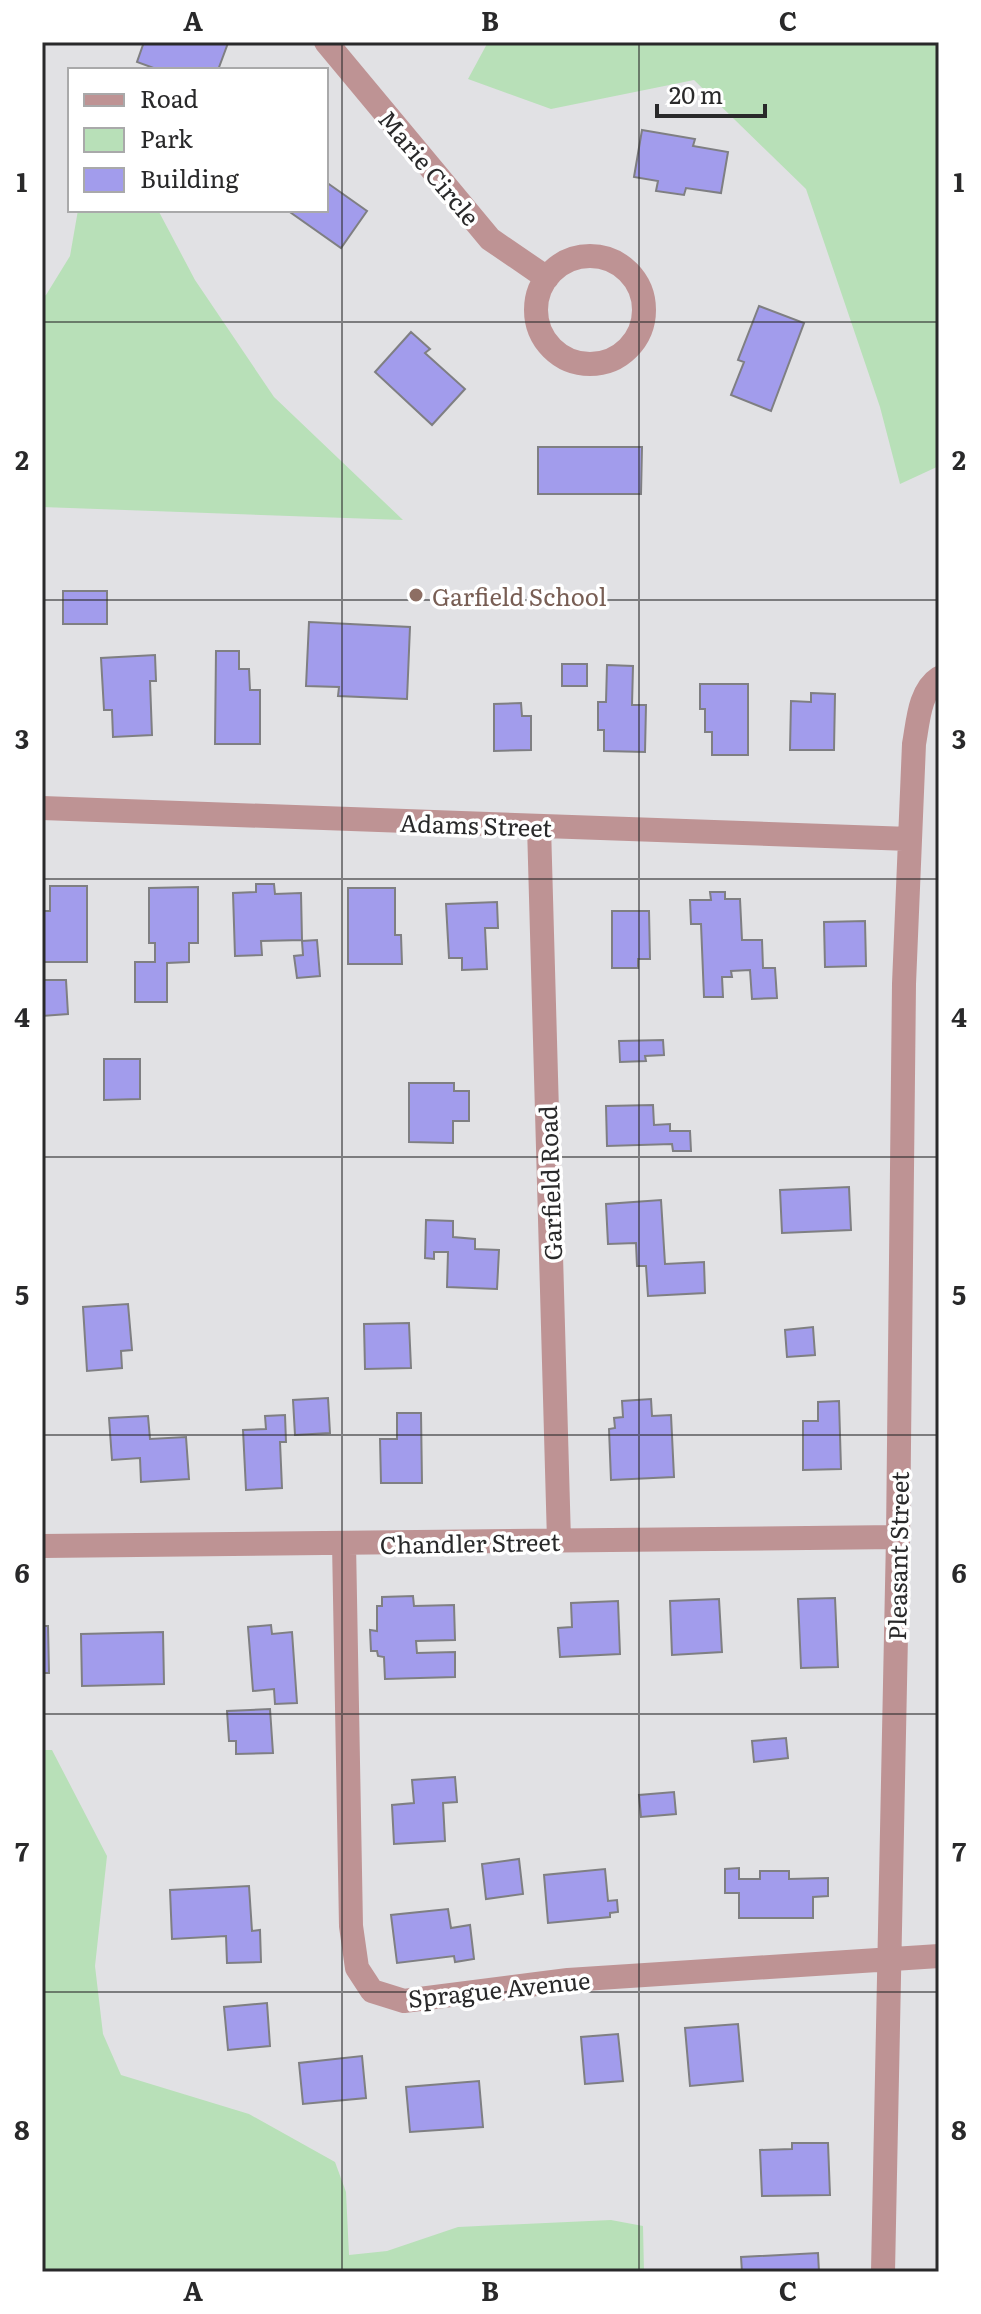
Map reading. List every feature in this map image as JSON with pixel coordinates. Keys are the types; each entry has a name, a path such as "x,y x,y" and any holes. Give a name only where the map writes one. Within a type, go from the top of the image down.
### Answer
{"street":[{"name":"Marie Circle","path":"326,42 490,239 547,278"},
{"path":"596,256 621,266 640,286 645,304 644,322 637,340 625,353 601,363 575,363 559,355 538,327 538,293 547,278 560,265 577,257 596,256"},
{"name":"Pleasant Street","path":"883,2272 898,1537 904,984 914,744 919,712 931,683 939,678"},
{"name":"Adams Street","path":"42,808 910,839"},
{"name":"Garfield Road","path":"539,826 559,1541"},
{"name":"Chandler Street","path":"42,1546 898,1537"},
{"name":"Sprague Avenue","path":"344,1543 351,1926 357,1968 372,1991 404,2001 568,1980 939,1956"}],"green space":[{"path":"488,42 939,42 939,466 900,484 880,407 806,189 694,80 551,109 468,79"},
{"path":"78,212 159,212 195,280 274,397 403,520 42,507 42,297 70,256"},
{"path":"42,1750 52,1750 107,1856 95,1966 103,2034 121,2075 249,2114 335,2162 346,2192 349,2255 387,2251 458,2227 611,2220 643,2226 644,2272 42,2272"}],"building":[{"path":"144,42 228,43 219,68 154,68 137,62"},
{"path":"642,130 695,139 693,146 728,152 721,193 686,188 684,195 656,191 658,181 634,177"},
{"path":"328,183 367,211 341,248 290,212 328,212"},
{"path":"759,306 804,323 771,411 731,395 744,362 738,360"},
{"path":"411,332 430,349 425,353 465,389 432,425 375,372"},
{"path":"538,447 642,447 641,494 538,494"},
{"path":"63,591 107,591 107,624 63,624"},
{"path":"309,622 410,627 407,699 338,696 339,687 306,686"},
{"path":"216,651 239,651 239,669 249,669 250,690 260,690 260,744 215,744"},
{"path":"155,655 156,681 150,681 152,735 113,737 112,710 104,710 101,658"},
{"path":"562,664 587,664 587,686 562,686"},
{"path":"607,665 633,666 632,705 646,705 645,752 604,751 604,730 598,730 598,702 606,702"},
{"path":"700,684 748,684 748,755 712,755 712,732 705,732 705,709 700,709"},
{"path":"811,693 835,694 834,750 790,750 791,701 811,702"},
{"path":"521,703 522,716 531,716 531,750 494,751 494,704"},
{"path":"256,884 274,884 275,894 301,893 302,940 261,941 262,955 235,956 233,893 256,892"},
{"path":"50,886 87,886 87,962 42,962 42,911 50,911"},
{"path":"198,887 198,943 189,943 189,962 167,963 167,1002 135,1002 135,962 155,962 155,943 149,943 149,888"},
{"path":"348,888 395,888 395,935 401,935 402,964 348,964"},
{"path":"710,892 725,892 725,899 740,899 742,940 762,940 763,968 775,968 777,998 752,999 750,970 731,971 732,977 722,977 723,997 704,997 701,924 691,924 690,900 711,900"},
{"path":"497,902 498,928 485,928 487,969 462,970 462,958 449,958 446,904"},
{"path":"612,911 649,911 650,959 638,959 638,968 612,968"},
{"path":"865,921 866,966 825,967 824,922"},
{"path":"317,940 320,976 297,978 294,956 303,955 302,941"},
{"path":"42,980 66,980 68,1014 42,1016"},
{"path":"663,1040 664,1055 645,1056 646,1061 620,1062 619,1041"},
{"path":"104,1059 140,1059 140,1099 104,1100"},
{"path":"409,1083 454,1083 454,1091 469,1091 469,1121 453,1121 453,1143 409,1142"},
{"path":"653,1105 654,1125 670,1124 670,1131 690,1131 691,1151 673,1151 672,1144 607,1146 606,1106"},
{"path":"849,1187 851,1230 782,1233 780,1190"},
{"path":"661,1200 665,1264 704,1262 705,1293 648,1296 646,1266 637,1266 636,1243 608,1244 606,1204"},
{"path":"426,1220 453,1221 453,1237 475,1239 475,1249 499,1250 497,1289 447,1287 448,1252 434,1252 434,1259 425,1258"},
{"path":"128,1304 132,1350 121,1351 122,1368 87,1371 83,1307"},
{"path":"409,1323 411,1368 365,1369 364,1324"},
{"path":"813,1327 815,1355 787,1357 785,1330"},
{"path":"328,1398 330,1433 295,1435 293,1400"},
{"path":"651,1399 652,1416 671,1415 674,1477 611,1480 609,1429 615,1428 614,1418 623,1417 622,1401"},
{"path":"839,1401 841,1469 803,1470 803,1421 818,1421 818,1402"},
{"path":"397,1413 421,1413 422,1483 381,1483 380,1439 397,1439"},
{"path":"285,1415 286,1442 280,1442 282,1488 246,1490 243,1430 266,1429 265,1416"},
{"path":"148,1416 150,1439 186,1437 189,1479 141,1482 140,1458 112,1460 109,1418"},
{"path":"413,1596 414,1606 454,1605 455,1640 416,1641 417,1653 455,1652 455,1677 385,1679 384,1657 378,1656 377,1651 371,1651 370,1630 377,1631 377,1606 382,1606 382,1597"},
{"path":"835,1598 838,1667 801,1668 798,1599"},
{"path":"719,1599 722,1652 672,1655 670,1601"},
{"path":"618,1601 620,1654 560,1657 558,1628 572,1627 571,1603"},
{"path":"271,1625 272,1634 292,1632 297,1703 275,1704 274,1689 253,1691 248,1627"},
{"path":"42,1626 48,1626 49,1673 42,1673"},
{"path":"163,1632 164,1684 82,1686 81,1634"},
{"path":"270,1709 273,1753 236,1754 236,1741 229,1741 227,1711"},
{"path":"786,1738 788,1758 754,1762 752,1741"},
{"path":"455,1777 457,1802 443,1803 445,1841 394,1844 392,1805 414,1803 412,1780"},
{"path":"674,1792 676,1814 641,1817 639,1795"},
{"path":"519,1859 523,1894 486,1899 482,1864"},
{"path":"739,1868 739,1879 760,1879 760,1871 789,1871 789,1879 828,1878 828,1896 813,1897 813,1918 739,1918 739,1893 725,1893 725,1869"},
{"path":"605,1869 608,1901 617,1900 618,1912 610,1913 610,1917 548,1923 544,1875"},
{"path":"249,1886 252,1931 260,1930 261,1962 227,1963 226,1936 172,1939 170,1890"},
{"path":"448,1909 451,1928 470,1925 474,1959 455,1962 454,1956 397,1963 391,1915"},
{"path":"267,2003 270,2046 228,2050 224,2007"},
{"path":"738,2024 743,2081 690,2086 685,2028"},
{"path":"618,2034 623,2081 585,2084 581,2037"},
{"path":"362,2056 366,2098 303,2104 299,2063"},
{"path":"479,2081 483,2127 410,2132 406,2087"},
{"path":"792,2143 828,2143 830,2195 762,2196 760,2150 792,2149"},
{"path":"818,2253 819,2272 742,2272 741,2257"}],"place":[{"name":"Garfield School","path":"416,595"}]}
